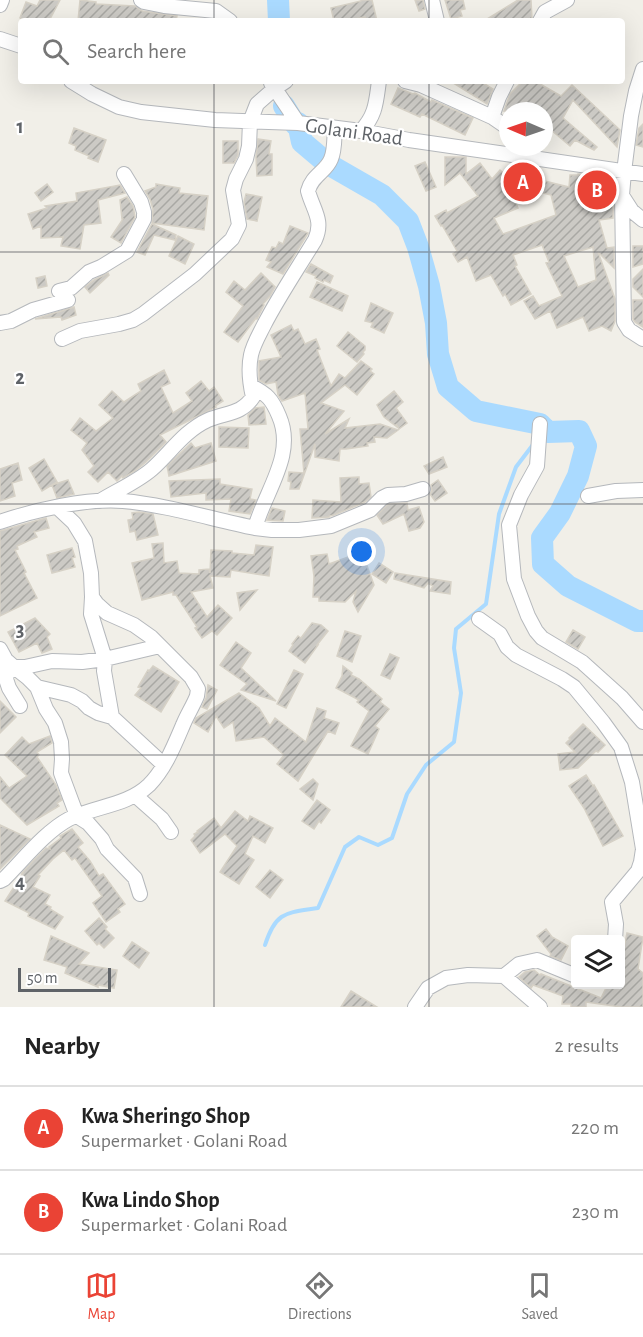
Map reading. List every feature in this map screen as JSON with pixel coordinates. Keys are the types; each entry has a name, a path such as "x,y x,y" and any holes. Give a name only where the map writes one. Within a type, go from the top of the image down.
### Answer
{"street":[{"path":"0,5 2,0"},
{"path":"141,0 164,6 216,11 226,18"},
{"path":"432,0 436,18"},
{"path":"542,18 545,12 567,0"},
{"path":"0,39 18,45"},
{"path":"643,69 630,117 622,195 624,322 629,330 643,339"},
{"name":"Golani Road","path":"76,84 119,107 160,114 250,122 298,123 643,174"},
{"path":"361,131 374,112 379,84"},
{"path":"424,84 499,122"},
{"path":"492,117 506,84"},
{"path":"62,339 80,331 133,320 195,274 232,239 239,225 233,190 236,178 246,159 250,122 257,104 272,85 298,123"},
{"path":"100,501 150,471 181,438 196,426 241,410 248,405 253,397 249,378 251,355 257,339 272,309 318,233 318,216 308,191 312,181 331,160 335,129"},
{"path":"548,156 555,161"},
{"path":"0,323 11,321 63,295 89,272 127,251 144,219 144,212 124,174"},
{"path":"622,195 632,210 643,220"},
{"path":"251,386 264,392 271,399 284,428 285,438 279,470 258,516 255,528"},
{"path":"540,424 537,466 521,495 509,525 514,579 528,616 542,638 582,662 622,698 643,722"},
{"path":"0,522 24,514 58,508 100,501 121,501 255,528 291,530 331,526 370,510 388,495 406,494 423,489"},
{"path":"588,496 616,491 643,490"},
{"path":"58,508 74,523 85,542 91,573 92,614 105,659 104,671 112,717"},
{"path":"0,881 57,826 77,816 136,796 149,784 164,765 198,696 198,688 191,677 151,637 134,624 103,610 92,597"},
{"path":"479,620 501,634 507,647 516,655 562,678 574,687 621,747 632,782 643,845 638,870 612,902 616,924 615,935"},
{"path":"4,665 25,667 52,661 82,662 160,646"},
{"path":"4,665 32,682 52,691 71,695 98,713 112,717 164,765"},
{"path":"4,665 9,688 20,706"},
{"path":"32,682 55,723 61,742 61,773 77,816 88,823 102,839 107,849 135,878 140,894"},
{"path":"136,796 162,819 171,831"},
{"path":"504,976 519,964 537,960 571,974"},
{"path":"415,1007 428,988 446,978 468,975 504,976 540,1007"}],"building":[{"path":"40,0 60,0 51,18 20,18 26,2 37,6"},
{"path":"80,0 96,2 96,4 135,6 142,11 177,16 177,18 78,18"},
{"path":"372,0 376,18 333,18 331,8"},
{"path":"415,0 423,0 425,9 419,11"},
{"path":"445,0 463,0 465,9 460,10 462,16 451,18"},
{"path":"518,0 531,0 532,18 489,18"},
{"path":"455,84 485,84 493,89 487,104"},
{"path":"520,84 540,84 561,96 572,85 620,130 617,147 573,100 563,118 597,147 594,150 575,140 570,146 553,132 553,102 507,102 510,94"},
{"path":"398,88 473,118 465,135 422,114 420,117 391,104"},
{"path":"643,124 643,147 636,145 639,128"},
{"path":"74,128 106,140 98,162 75,150 76,146 69,143"},
{"path":"258,139 271,141 269,154 272,154 272,175 257,176"},
{"path":"223,141 238,141 238,155 234,163 223,163"},
{"path":"445,157 466,157 466,174 480,163 492,179 500,170 508,177 510,173 569,187 570,175 590,175 590,179 613,180 613,218 599,220 607,248 614,247 614,268 598,252 615,299 615,321 611,331 602,326 589,331 583,317 557,328 550,311 535,319 524,301 533,296 539,306 562,296 546,263 549,262 542,245 513,255 517,265 515,266 531,294 511,305 491,275 476,281 467,257 458,262 453,254 457,251 435,216 446,210 447,213 478,196 460,173 445,185","holes":["508,184 551,195 556,215 503,234 494,218 518,208","593,247 596,280 578,287 564,256"]},
{"path":"425,162 436,187 426,191 415,166"},
{"path":"47,184 53,192 41,201 35,193"},
{"path":"156,184 180,188 179,193 208,196 204,230 152,223 153,209 145,191 156,187"},
{"path":"120,185 125,193 98,200 101,223 84,225 80,249 61,246 63,237 41,238 41,226 33,229 28,214 47,208 45,206 77,201 76,193"},
{"path":"246,194 262,197 257,221 247,219 244,202"},
{"path":"127,197 133,206 135,217 121,243 111,237 123,219 120,200"},
{"path":"152,224 176,235 175,240 154,235 145,255 137,252"},
{"path":"290,226 308,233 283,274 267,267 271,262 266,260 272,247 276,248 279,242 283,244"},
{"path":"178,236 194,244 185,264 169,256"},
{"path":"633,246 643,246 643,264 633,267"},
{"path":"311,264 333,276 330,283 324,280 323,282 306,272"},
{"path":"643,269 643,297 633,287 633,279"},
{"path":"108,273 109,275 90,293 85,287 94,280"},
{"path":"261,273 275,287 263,304 257,319 238,342 224,332 243,306 226,292 234,281 245,290"},
{"path":"45,276 47,286 38,288 36,278"},
{"path":"317,282 348,296 342,311 310,297"},
{"path":"633,300 643,300 643,327 633,319"},
{"path":"371,303 393,313 384,333 371,327 373,323 365,321"},
{"path":"74,307 76,315 62,320 61,317 35,319"},
{"path":"291,325 294,331 298,329 305,344 316,339 320,349 317,350 331,386 339,374 345,378 361,361 372,369 370,371 374,374 357,395 345,385 321,403 344,411 325,434 349,419 345,428 380,424 398,430 387,438 374,437 375,442 367,443 368,446 340,449 339,461 315,457 315,444 299,489 290,489 291,482 288,481 289,472 304,473 300,429 308,429 305,393 282,401 278,395 276,382 266,384 259,380 259,361 281,357 271,335"},
{"path":"348,332 365,346 364,354 357,362 337,346"},
{"path":"164,370 170,383 161,387 173,413 192,401 186,393 201,381 209,391 214,387 223,401 216,407 160,435 166,442 135,471 123,478 122,476 117,481 108,472 98,482 88,472 94,466 82,450 87,443 71,430 80,418 96,431 113,418 99,405 112,391 124,402 141,391 138,384"},
{"path":"394,391 403,402 396,408 407,423 399,429 396,424 397,427 384,417 377,405"},
{"path":"264,407 266,424 249,425 248,415 255,408"},
{"path":"219,427 249,428 248,448 219,447"},
{"path":"191,443 195,448 211,443 216,461 169,476 167,466"},
{"path":"443,457 447,467 429,474 424,466"},
{"path":"44,459 57,482 42,491 29,468"},
{"path":"18,463 22,480 12,483 15,496 0,501 0,469"},
{"path":"359,477 359,484 369,483 371,497 365,502 329,517 312,518 313,500 341,502 340,478"},
{"path":"220,479 220,484 252,489 250,499 256,500 250,514 229,511 231,499 206,500 206,493 171,497 169,481"},
{"path":"68,480 74,494 57,498 52,485"},
{"path":"438,480 447,493 435,501 430,494 431,485"},
{"path":"407,503 408,510 419,507 424,522 420,528 409,531 404,514 383,524 377,515 387,505"},
{"path":"272,508 285,511 283,521 267,520"},
{"path":"132,513 153,514 158,535 137,540 135,531 130,532 128,520 133,519"},
{"path":"46,518 49,528 34,532 37,537 17,546 18,549 15,550 37,598 0,616 0,531"},
{"path":"163,543 164,563 177,561 179,573 199,574 199,570 209,569 210,573 211,550 254,555 256,545 273,547 269,576 231,570 230,577 210,576 213,588 191,592 207,617 218,605 232,618 217,635 212,631 202,638 173,592 142,600 132,563 154,558 152,544"},
{"path":"72,548 75,567 52,573 47,555"},
{"path":"362,552 374,585 358,612 353,602 356,591 345,602 319,601 319,597 313,597 314,576 311,556 327,554 329,564"},
{"path":"379,563 393,572 386,583 372,574"},
{"path":"395,573 451,582 450,594 430,591 433,586 428,583 424,588 394,579"},
{"path":"257,590 240,610 237,593"},
{"path":"35,618 50,634 47,637 52,649 42,653 37,643 19,652 8,632"},
{"path":"312,623 321,625 328,631 305,663 289,651 298,636 301,638"},
{"path":"573,630 585,637 578,649 566,642"},
{"path":"345,631 361,636 352,662 337,656"},
{"path":"236,642 251,653 241,668 276,701 241,690 247,684 220,665"},
{"path":"390,654 399,658 390,679 381,675"},
{"path":"153,666 179,682 161,712 135,695 141,688 138,687 148,670"},
{"path":"343,666 382,699 380,702 389,709 375,726 379,729 368,754 351,746 369,711 357,702 359,700 336,688 342,676"},
{"path":"294,670 303,674 286,708 277,704"},
{"path":"208,685 217,690 207,709 202,707"},
{"path":"239,693 259,708 270,726 275,718 306,742 317,708 326,711 324,718 339,723 335,734 328,731 298,781 277,764 284,755 264,737 236,741 233,722 224,728 216,716 208,732 194,723 196,718"},
{"path":"0,701 16,717 0,733"},
{"path":"583,724 605,745 578,768 560,770 558,754 575,752 566,743"},
{"path":"50,736 52,743 37,752 39,755 37,757 56,785 62,800 57,803 59,806 27,825 0,798 0,777 9,788 27,776 5,755 22,737 29,744"},
{"path":"586,775 623,836 603,846 584,808 569,786"},
{"path":"313,779 318,784 313,800 300,789"},
{"path":"317,800 330,810 314,829 302,821"},
{"path":"235,811 248,821 250,816 273,828 265,843 253,836 245,854 254,860 239,884 220,872 237,846 225,834 200,853 191,840 197,831 214,818 221,828"},
{"path":"0,825 30,839 0,869"},
{"path":"72,829 83,843 78,847 99,876 103,874 125,904 118,909 120,912 106,922 93,903 102,896 75,858 72,860 64,850 38,875 40,876 33,887 50,895 45,904 63,917 55,929 28,916 29,913 5,901 22,873 33,861 46,848 50,849 49,847 61,838 60,836"},
{"path":"270,870 283,880 270,898 256,887"},
{"path":"99,918 114,938 104,948 99,943 97,945 85,931"},
{"path":"546,929 552,937 568,946 561,960 550,956 551,954 537,936"},
{"path":"627,933 643,937 638,969 643,973 643,1007 621,1007 586,1002 586,1007 571,1007 571,1004 562,1004 563,996 533,985 531,988 519,977 525,972 534,970 540,975 571,986 571,989 578,989 601,998 606,989 625,989"},
{"path":"51,936 89,953 79,964 117,970 114,988 98,985 98,987 65,973 67,967 44,960"},
{"path":"132,942 149,953 139,968 123,956"},
{"path":"351,991 377,1007 341,1007"}],"waterway":[{"path":"278,0 279,18"},
{"path":"284,106 295,124 298,123 302,142 328,164 382,195 408,221 429,286 436,323 438,354 448,387 476,411 540,424 548,432 579,431 586,446 578,476 560,513 542,538 543,564 568,586 637,621 643,621"},
{"path":"265,945 278,920 290,913 318,908 345,847 359,837 378,845 392,838 407,794 426,765 454,742 461,693 454,648 456,629 486,604 499,514 516,467 535,442"}],"place":[{"name":"Kwa Sheringo Shop","path":"523,182"},
{"name":"Kwa Lindo Shop","path":"597,190"}]}
